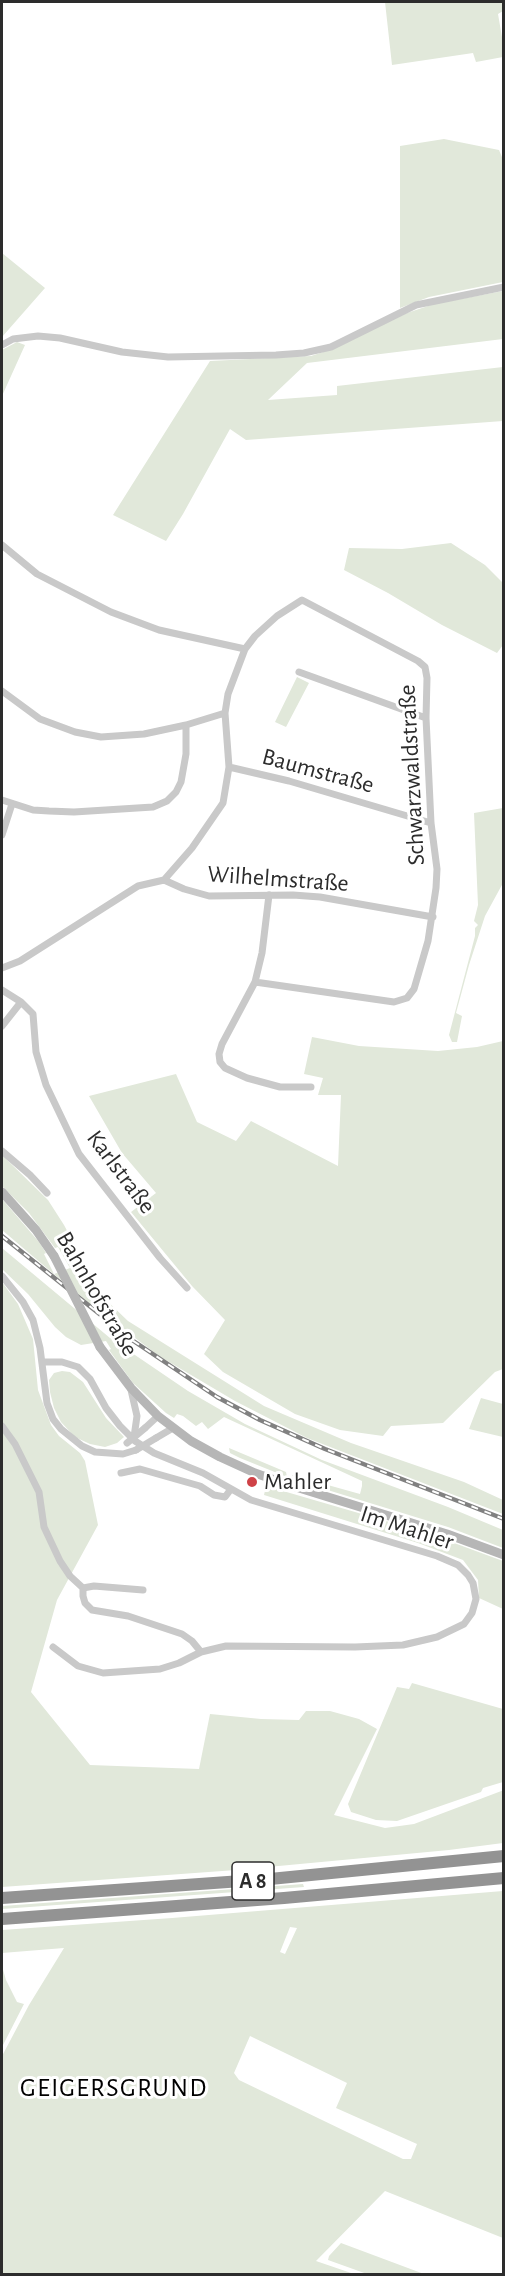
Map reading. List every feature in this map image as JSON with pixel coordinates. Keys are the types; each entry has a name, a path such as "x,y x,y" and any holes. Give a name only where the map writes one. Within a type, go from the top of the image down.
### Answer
{"highway":[{"name":"A 8","path":"2,1898 237,1882 504,1856"},
{"name":"A 8","path":"2,1919 294,1897 504,1878"}],"main road":[{"name":"Bahnhofstraße","path":"2,1192 36,1230 54,1256 100,1347 131,1388 173,1428 207,1450 255,1473 447,1534 504,1555"}],"street":[{"path":"2,345 13,339 38,336 60,338 122,352 168,357 304,353 332,346 416,305 504,287"},
{"path":"2,545 37,573 111,612 159,630 245,649 232,680 225,713 229,767 223,802 192,848 164,880 138,886 20,961 2,968"},
{"name":"Schwarzwaldstraße","path":"245,649 255,636 277,616 302,600 418,661 425,667 431,823 437,869 433,917 414,989 407,998 394,1002 255,982"},
{"path":"298,672 426,718"},
{"path":"2,692 40,719 75,732 100,737 144,734 186,725 225,713"},
{"path":"2,800 33,810 74,812 153,807 167,801 176,792 181,782 186,754 186,725"},
{"name":"Baumstraße","path":"229,767 289,781 431,823"},
{"path":"2,835 12,804"},
{"name":"Wilhelmstraße","path":"164,880 209,896 320,897 433,917"},
{"path":"269,895 262,953 255,982 222,1044 219,1054 220,1062 225,1068 247,1078 280,1087 310,1087"},
{"path":"2,990 21,1002 2,1026"},
{"name":"Karlstraße","path":"21,1002 33,1014 36,1052 46,1085 79,1154 160,1258 187,1288"},
{"path":"2,1150 47,1193"},
{"path":"2,1276 23,1302 33,1320 42,1362 47,1403 53,1419 70,1438 94,1452 123,1454 136,1450 173,1428"},
{"name":"Im Mahler","path":"42,1362 62,1362 78,1367 90,1379 116,1421 135,1441 154,1453 203,1473 251,1500 436,1556 458,1565 473,1583 476,1599 472,1613 464,1624 436,1637 403,1645 355,1647 242,1645 201,1652 179,1664 160,1669 103,1673 78,1666 53,1647"},
{"path":"131,1388 137,1422 134,1437"},
{"path":"108,1453 127,1443 158,1416"},
{"path":"2,1426 15,1444 39,1492 44,1527 60,1561 70,1576 83,1588 85,1603 92,1610 128,1616 172,1630 192,1641 201,1652"},
{"name":"Im Mahler","path":"121,1473 140,1469 200,1486 214,1495 225,1497 231,1489"},
{"path":"83,1588 94,1586 143,1590"}],"shaded area":[{"path":"385,2 503,2 503,11 498,14 503,57 476,62 473,53 392,65"},
{"path":"444,139 499,150 504,162 503,282 429,297 400,308 400,146"},
{"path":"2,253 45,288 2,337"},
{"path":"503,291 503,339 307,363 268,400 337,395 337,386 503,367 503,421 246,440 230,429 166,541 113,515 210,361 311,356 332,349 407,313 434,304"},
{"path":"17,342 25,345 2,396 2,350"},
{"path":"451,543 485,565 503,583 503,645 497,653 344,570 349,548 402,549"},
{"path":"297,677 309,683 286,727 275,722"},
{"path":"503,808 503,883 485,916 469,965 456,1013 462,1016 457,1042 452,1042 449,1035 475,936 475,928 478,925 474,921 478,905 474,813"},
{"path":"312,1037 359,1046 438,1051 477,1047 503,1041 503,1369 495,1372 443,1423 391,1426 383,1436 340,1430 295,1414 223,1372 204,1354 225,1320 192,1286 131,1212 156,1193 122,1153 89,1096 176,1074 197,1122 236,1141 251,1121 338,1166 341,1095 318,1095 323,1078 304,1074"},
{"path":"2,1155 48,1200 102,1296 128,1321 264,1406 351,1443 464,1482 503,1500 503,1514 307,1438 235,1401 159,1356 89,1303 49,1270 2,1230 2,1199 39,1242 54,1274 70,1268 58,1247 55,1248 29,1213 2,1186"},
{"path":"2,1248 110,1338 188,1391 245,1424 322,1460 503,1530 503,1548 448,1527 295,1480 292,1475 360,1494 362,1486 362,1481 224,1417 208,1429 202,1422 196,1426 183,1416 177,1414 174,1418 133,1383 109,1350 111,1349 106,1341 81,1345 66,1337 55,1327 28,1294 2,1269"},
{"path":"2,1282 18,1304 33,1339 38,1390 51,1425 59,1436 80,1453 85,1461 98,1525 57,1600 31,1692 90,1765 199,1769 210,1714 299,1720 306,1711 330,1711 359,1719 377,1729 334,1815 385,1828 414,1824 504,1790 503,1843 236,1870 2,1887"},
{"path":"70,1372 83,1382 106,1418 124,1437 117,1443 105,1447 90,1444 75,1437 61,1422 54,1408 49,1380 54,1373"},
{"path":"481,1398 503,1404 503,1437 469,1429"},
{"path":"229,1448 286,1472 287,1477 230,1453"},
{"path":"266,1486 427,1533 503,1561 503,1609 479,1598 478,1580 463,1560 418,1543 264,1495"},
{"path":"412,1683 503,1709 503,1782 397,1821 376,1820 351,1812 348,1804 397,1687 409,1689"},
{"path":"303,1884 304,1887 2,1909 2,1906"},
{"path":"503,1891 503,2238 385,2191 316,2261 354,2274 2,2274 2,2056 29,2005 64,1948 2,1953 2,1930","holes":["290,1927 297,1928 285,1954 280,1952","250,2036 347,2083 336,2108 417,2144 411,2159 403,2159 239,2080 234,2073"]},
{"path":"2,1966 17,2002 24,2004 2,2047"},
{"path":"341,2243 424,2274 367,2274 328,2260"}],"railway":[{"path":"2,1236 132,1340 217,1397 260,1420 325,1449 504,1519"}],"place":[{"name":"Mahler","path":"252,1482"}],"district":[{"name":"GEIGERSGRUND","path":"114,2088"}]}
